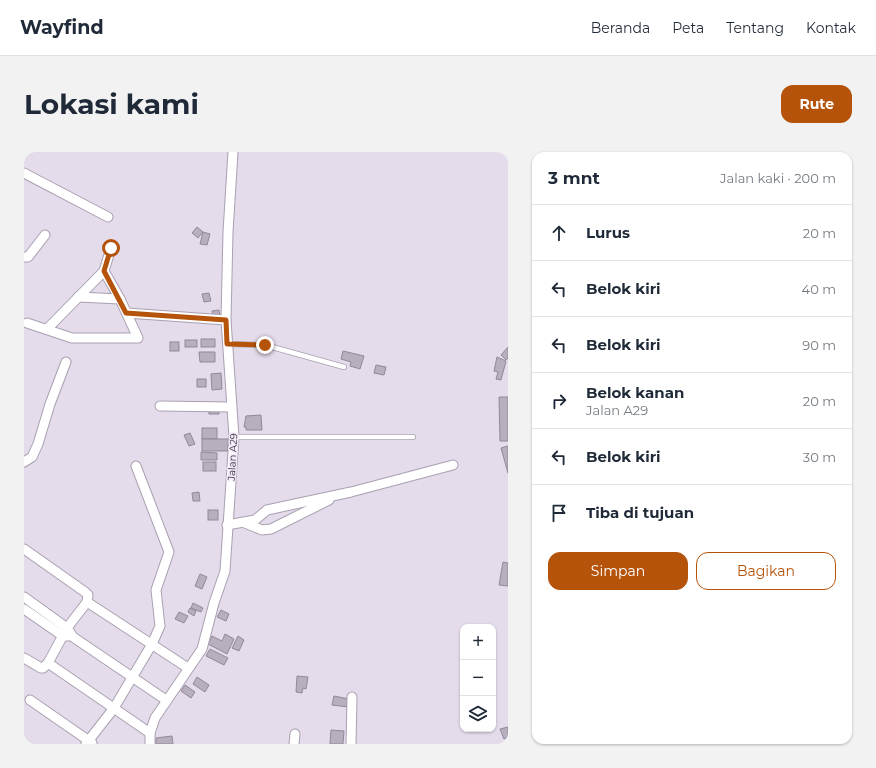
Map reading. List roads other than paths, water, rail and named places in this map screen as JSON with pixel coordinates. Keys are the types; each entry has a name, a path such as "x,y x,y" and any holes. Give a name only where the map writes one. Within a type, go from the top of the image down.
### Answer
{"street":[{"name":"Jalan A29","path":"150,744 150,732 155,718 202,649 214,603 225,571 234,437 226,320 228,232 233,152"},
{"path":"24,173 108,217"},
{"path":"24,257 28,257 32,254 45,235"},
{"path":"47,329 104,271 111,248"},
{"path":"27,322 72,338 138,338 120,299 104,271"},
{"path":"78,297 120,299"},
{"path":"126,313 226,320"},
{"path":"24,462 32,457 38,444 50,404 66,362"},
{"path":"160,406 231,407"},
{"path":"227,525 255,520 267,510 341,494 453,465"},
{"path":"30,700 89,743 114,708 152,644 160,626 156,590 168,552 136,466"},
{"path":"245,523 262,530 271,529 341,494"},
{"path":"24,550 88,595 87,602 65,632 43,668 40,668 24,658"},
{"path":"24,597 65,632"},
{"path":"87,602 188,668"},
{"path":"24,609 73,637 166,700"},
{"path":"48,662 150,732"},
{"path":"351,744 352,697"},
{"path":"294,734 294,744"}],"lane":[{"path":"227,344 265,345 344,367"},
{"path":"234,437 412,437"}]}
